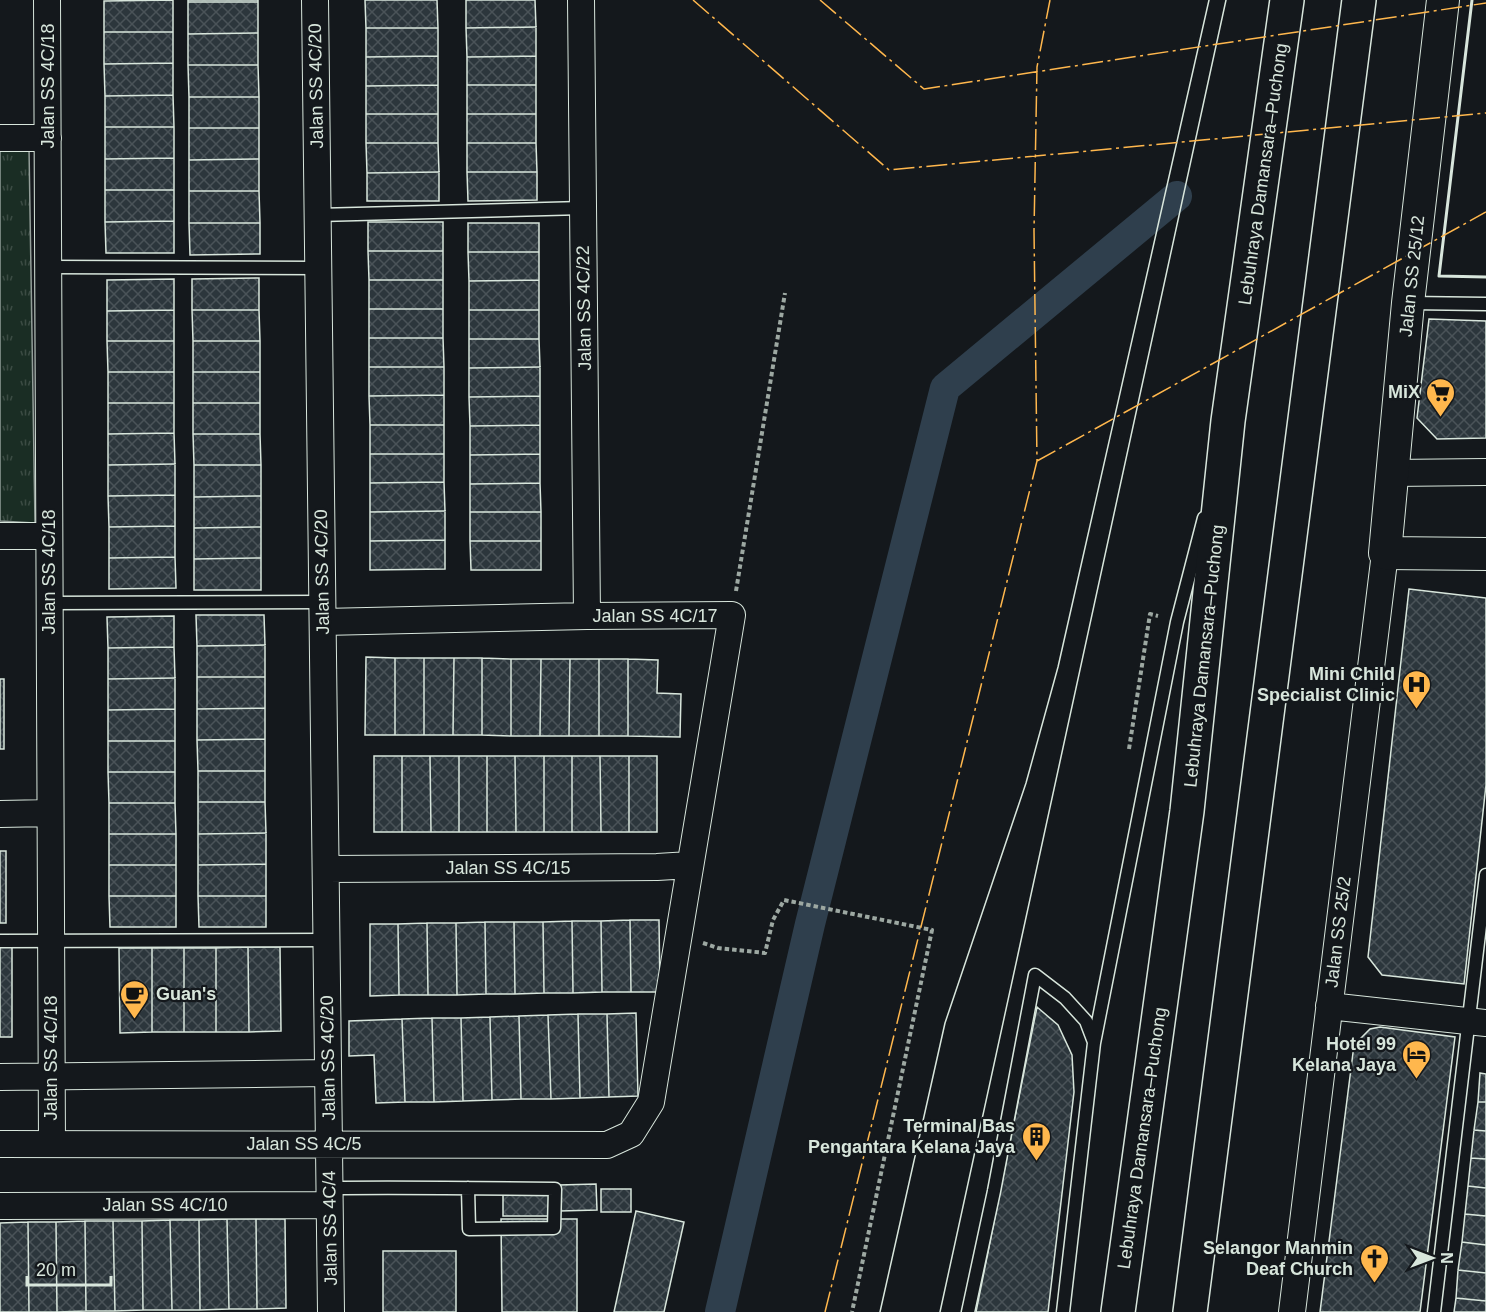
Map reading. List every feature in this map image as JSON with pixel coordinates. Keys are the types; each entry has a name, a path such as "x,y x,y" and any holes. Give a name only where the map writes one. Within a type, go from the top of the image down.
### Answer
{"highway":[{"name":"Lebuhraya Damansara–Puchong","path":"1118,1312 1187,811 1228,421 1287,0"},
{"path":"1190,1312 1359,0"}],"street":[{"name":"Jalan SS 4C/18","path":"47,0 52,1144"},
{"name":"Jalan SS 4C/20","path":"315,0 329,1143"},
{"name":"Jalan SS 4C/22","path":"581,0 587,616"},
{"name":"Jalan SS 25/12","path":"1385,553 1408,303 1443,0"},
{"path":"0,138 48,138"},
{"path":"1391,473 1486,472"},
{"path":"0,536 49,536"},
{"path":"1385,553 1486,554"},
{"name":"Jalan SS 25/2","path":"1292,1312 1385,553"},
{"name":"Jalan SS 4C/17","path":"323,612 587,616 732,615"},
{"path":"678,935 732,615"},
{"path":"0,814 50,813"},
{"path":"657,867 697,822"},
{"name":"Jalan SS 4C/15","path":"326,869 690,865"},
{"name":"Jalan SS 4C/5","path":"0,1144 607,1145 631,1134 651,1102 678,935"},
{"path":"1329,1006 1477,1022"},
{"path":"0,1077 328,1073"},
{"name":"Jalan SS 4C/4","path":"329,1143 331,1312"},
{"name":"Jalan SS 4C/10","path":"0,1206 329,1197"}],"lane":[{"path":"318,215 583,208"},
{"path":"48,267 319,268"},
{"path":"1408,303 1486,304"},
{"path":"1063,1312 1094,1043 1177,622 1228,421"},
{"path":"49,603 323,612"},
{"path":"1434,1312 1477,1022 1486,875"},
{"path":"0,941 327,940"},
{"path":"968,1312 994,1191 1035,975 1065,998 1086,1021 1094,1043"},
{"name":"Jalan SS 4C/10","path":"329,1197 468,1188 555,1189 554,1228 469,1229 468,1188"}],"path":[{"name":"Jalan SS 4C/17","path":"732,615 785,293"},
{"path":"678,935 718,948 765,953 773,920 784,900 932,930 852,1312"}],"green space":[{"path":"0,148 29,148 35,523 0,521"}],"building":[{"path":"173,0 173,32 104,32 104,1"},
{"path":"188,0 258,0 258,2 188,2"},
{"path":"365,0 437,0 438,28 366,28"},
{"path":"466,0 535,0 536,27 466,28"},
{"path":"188,2 258,2 258,33 188,34"},
{"path":"536,27 536,56 467,57 466,28"},
{"path":"366,28 438,28 438,56 366,57"},
{"path":"104,32 173,32 173,63 104,64"},
{"path":"258,33 258,65 188,65 188,34"},
{"path":"438,56 438,85 366,86 366,57"},
{"path":"536,56 536,85 467,85 467,57"},
{"path":"173,63 173,95 105,96 104,64"},
{"path":"188,65 258,65 259,97 189,97"},
{"path":"438,85 438,114 366,114 366,86"},
{"path":"467,85 536,85 536,114 467,114"},
{"path":"173,95 174,127 105,127 105,96"},
{"path":"189,97 259,97 259,128 189,128"},
{"path":"366,114 438,114 438,143 366,143"},
{"path":"467,114 536,114 536,143 467,143"},
{"path":"105,127 174,127 174,158 105,159"},
{"path":"189,128 259,128 259,159 189,160"},
{"path":"366,143 438,143 439,172 367,173"},
{"path":"467,143 536,143 537,172 467,172"},
{"path":"174,158 174,190 105,190 105,159"},
{"path":"259,159 259,191 189,191 189,160"},
{"path":"439,172 439,201 367,201 367,173"},
{"path":"467,172 537,172 537,200 468,201"},
{"path":"105,190 174,190 174,221 105,222"},
{"path":"189,191 259,191 260,223 189,223"},
{"path":"174,221 174,253 106,253 105,222"},
{"path":"368,222 443,222 443,251 368,251"},
{"path":"189,223 260,223 260,254 190,255"},
{"path":"468,223 539,223 539,252 468,252"},
{"path":"368,251 443,251 443,280 369,280"},
{"path":"468,252 539,252 539,280 469,281"},
{"path":"259,278 259,310 192,310 192,279"},
{"path":"174,279 174,310 107,311 107,280"},
{"path":"369,280 443,280 443,309 369,309"},
{"path":"539,280 539,310 469,310 469,281"},
{"path":"369,309 443,309 443,338 369,338"},
{"path":"174,310 174,341 107,341 107,311"},
{"path":"192,310 259,310 260,341 193,341"},
{"path":"469,310 539,310 539,339 469,339"},
{"path":"1429,319 1486,321 1486,438 1437,439 1417,418"},
{"path":"369,338 443,338 444,367 369,367"},
{"path":"469,339 539,339 540,367 469,368"},
{"path":"107,341 174,341 174,372 108,372"},
{"path":"193,341 260,341 260,372 193,372"},
{"path":"369,367 444,367 444,395 369,396"},
{"path":"540,367 540,396 469,397 469,368"},
{"path":"108,372 174,372 174,403 108,403"},
{"path":"193,372 260,372 260,403 193,403"},
{"path":"444,395 444,425 370,425 369,396"},
{"path":"540,396 540,425 470,426 469,397"},
{"path":"108,403 174,403 174,433 108,434"},
{"path":"193,403 260,403 260,434 193,434"},
{"path":"370,425 444,425 444,454 370,454"},
{"path":"540,425 540,454 470,455 470,426"},
{"path":"174,433 175,464 108,465 108,434"},
{"path":"193,434 260,434 261,465 194,465"},
{"path":"370,454 444,454 444,482 370,483"},
{"path":"540,454 540,483 470,484 470,455"},
{"path":"175,464 175,495 108,496 108,465"},
{"path":"194,465 261,465 261,496 194,497"},
{"path":"444,482 445,511 370,512 370,483"},
{"path":"540,483 541,512 470,512 470,484"},
{"path":"175,495 175,526 109,527 108,496"},
{"path":"261,496 261,527 194,528 194,497"},
{"path":"445,511 445,540 370,541 370,512"},
{"path":"470,512 541,512 541,541 470,541"},
{"path":"175,526 175,557 109,558 109,527"},
{"path":"261,527 261,558 194,559 194,528"},
{"path":"445,540 445,569 370,570 370,541"},
{"path":"470,541 541,541 541,570 471,570"},
{"path":"175,557 176,588 109,589 109,558"},
{"path":"261,558 261,590 194,590 194,559"},
{"path":"1409,589 1486,598 1486,785 1464,984 1382,975 1368,957"},
{"path":"196,615 264,615 265,645 197,646"},
{"path":"174,616 174,647 108,648 107,617"},
{"path":"265,645 265,677 197,677 197,646"},
{"path":"174,647 175,678 108,679 108,648"},
{"path":"366,657 395,658 395,735 365,735"},
{"path":"395,658 424,658 424,735 395,735"},
{"path":"424,658 454,658 453,735 424,735"},
{"path":"454,658 482,658 482,735 453,735"},
{"path":"482,658 511,659 511,736 482,735"},
{"path":"511,659 541,659 540,736 511,736"},
{"path":"541,659 570,659 569,736 540,736"},
{"path":"570,659 599,659 599,736 569,736"},
{"path":"599,659 628,659 628,736 599,736"},
{"path":"628,659 658,660 657,693 681,694 680,737 628,736"},
{"path":"197,677 265,677 265,708 197,709"},
{"path":"175,678 175,709 108,710 108,679"},
{"path":"0,679 4,679 4,749 0,749"},
{"path":"265,708 265,739 197,740 197,709"},
{"path":"175,709 175,741 108,741 108,710"},
{"path":"265,739 265,771 198,771 197,740"},
{"path":"108,741 175,741 175,772 108,772"},
{"path":"374,756 402,756 402,832 374,832"},
{"path":"402,756 430,756 431,832 402,832"},
{"path":"430,756 459,756 459,832 431,832"},
{"path":"459,756 487,756 487,832 459,832"},
{"path":"487,756 515,756 516,832 487,832"},
{"path":"515,756 544,756 544,832 516,832"},
{"path":"544,756 572,756 572,832 544,832"},
{"path":"572,756 600,756 601,832 572,832"},
{"path":"600,756 629,756 629,832 601,832"},
{"path":"629,756 657,756 657,832 629,832"},
{"path":"198,771 265,771 265,802 198,802"},
{"path":"108,772 175,772 175,803 109,803"},
{"path":"198,802 265,802 266,833 198,834"},
{"path":"109,803 175,803 176,834 109,834"},
{"path":"266,833 266,864 198,865 198,834"},
{"path":"109,834 176,834 176,865 109,865"},
{"path":"0,851 6,851 6,923 0,923"},
{"path":"266,864 266,896 198,896 198,865"},
{"path":"109,865 176,865 176,896 109,896"},
{"path":"109,896 176,896 176,927 110,927"},
{"path":"198,896 266,896 266,927 199,927"},
{"path":"630,920 659,920 660,992 631,992"},
{"path":"630,920 631,992 602,992 601,921"},
{"path":"572,921 573,993 544,993 543,922"},
{"path":"572,921 601,921 602,992 573,993"},
{"path":"485,922 486,994 457,995 456,923"},
{"path":"485,922 514,922 515,994 486,994"},
{"path":"514,922 543,922 544,993 515,994"},
{"path":"427,923 428,995 399,995 398,924"},
{"path":"427,923 456,923 457,995 428,995"},
{"path":"370,924 398,924 399,995 370,996"},
{"path":"0,946 12,946 12,1037 0,1037"},
{"path":"248,947 280,947 281,1031 249,1032"},
{"path":"248,947 249,1032 216,1032 216,948"},
{"path":"119,948 152,948 152,1032 120,1033"},
{"path":"152,948 184,948 184,1032 152,1032"},
{"path":"184,948 216,948 216,1032 184,1032"},
{"name":"Terminal Bas Pengantara Kelana Jaya","path":"1037,1007 1058,1025 1072,1055 1074,1092 1048,1312 976,1312"},
{"path":"636,1013 638,1096 609,1097 607,1014"},
{"path":"578,1014 607,1014 609,1097 580,1098"},
{"path":"578,1014 580,1098 551,1099 548,1015"},
{"path":"548,1015 551,1099 521,1099 519,1016"},
{"path":"519,1016 521,1099 492,1100 490,1017"},
{"path":"490,1017 492,1100 463,1101 461,1018"},
{"path":"432,1018 461,1018 463,1101 434,1102"},
{"path":"432,1018 434,1102 405,1102 402,1019"},
{"path":"402,1019 405,1102 376,1103 374,1055 349,1056 349,1021"},
{"path":"1380,1027 1455,1037 1420,1312 1320,1312 1354,1045 1370,1029"},
{"path":"1480,1073 1486,1074 1486,1102 1478,1102"},
{"path":"1478,1102 1486,1102 1486,1131 1474,1130"},
{"path":"1474,1130 1486,1131 1486,1159 1471,1158"},
{"path":"1471,1158 1486,1159 1486,1188 1468,1186"},
{"path":"596,1184 597,1210 560,1211 559,1185"},
{"path":"1468,1186 1486,1188 1486,1216 1465,1214"},
{"path":"601,1189 631,1189 631,1212 601,1212"},
{"path":"503,1193 552,1193 552,1216 503,1216"},
{"path":"636,1211 684,1222 664,1312 614,1312"},
{"path":"1465,1214 1486,1216 1486,1245 1462,1242"},
{"path":"227,1219 229,1309 200,1310 199,1220"},
{"path":"227,1219 256,1219 257,1309 229,1309"},
{"path":"256,1219 285,1219 286,1308 257,1309"},
{"path":"501,1219 577,1219 577,1312 502,1312"},
{"path":"170,1220 172,1310 143,1310 142,1221"},
{"path":"170,1220 199,1220 200,1310 172,1310"},
{"path":"85,1221 86,1311 57,1312 56,1222"},
{"path":"85,1221 113,1221 115,1311 86,1311"},
{"path":"113,1221 142,1221 143,1310 115,1311"},
{"path":"28,1222 29,1312 0,1312 0,1223"},
{"path":"28,1222 56,1222 57,1312 29,1312"},
{"path":"1462,1242 1486,1245 1486,1273 1458,1270"},
{"path":"383,1251 456,1251 456,1312 383,1312"},
{"path":"1458,1270 1486,1273 1486,1301 1456,1298"},
{"path":"1456,1298 1486,1301 1486,1312 1454,1312"}],"waterway":[{"path":"720,1312 810,924 945,388 1177,196"}],"tram line":[{"path":"880,1312 945,1023 1026,783 1058,667 1209,0"},
{"path":"940,1312 1226,0"}],"wall":[{"path":"1472,0 1439,276 1486,277"}],"power":[{"path":"693,0 889,170 1486,113"},
{"path":"820,0 924,89 1486,3"},
{"path":"825,1312 1037,461 1034,231 1037,67 1050,0"},
{"path":"1037,461 1486,212"}],"place":[{"name":"MiX","path":"1441,418"},
{"name":"Mini Child Specialist Clinic","path":"1416,710"},
{"name":"Guan's","path":"135,1020"},
{"name":"Hotel 99 Kelana Jaya","path":"1417,1080"},
{"name":"Terminal Bas Pengantara Kelana Jaya","path":"1036,1162"},
{"name":"Selangor Manmin Deaf Church","path":"1374,1284"}]}
